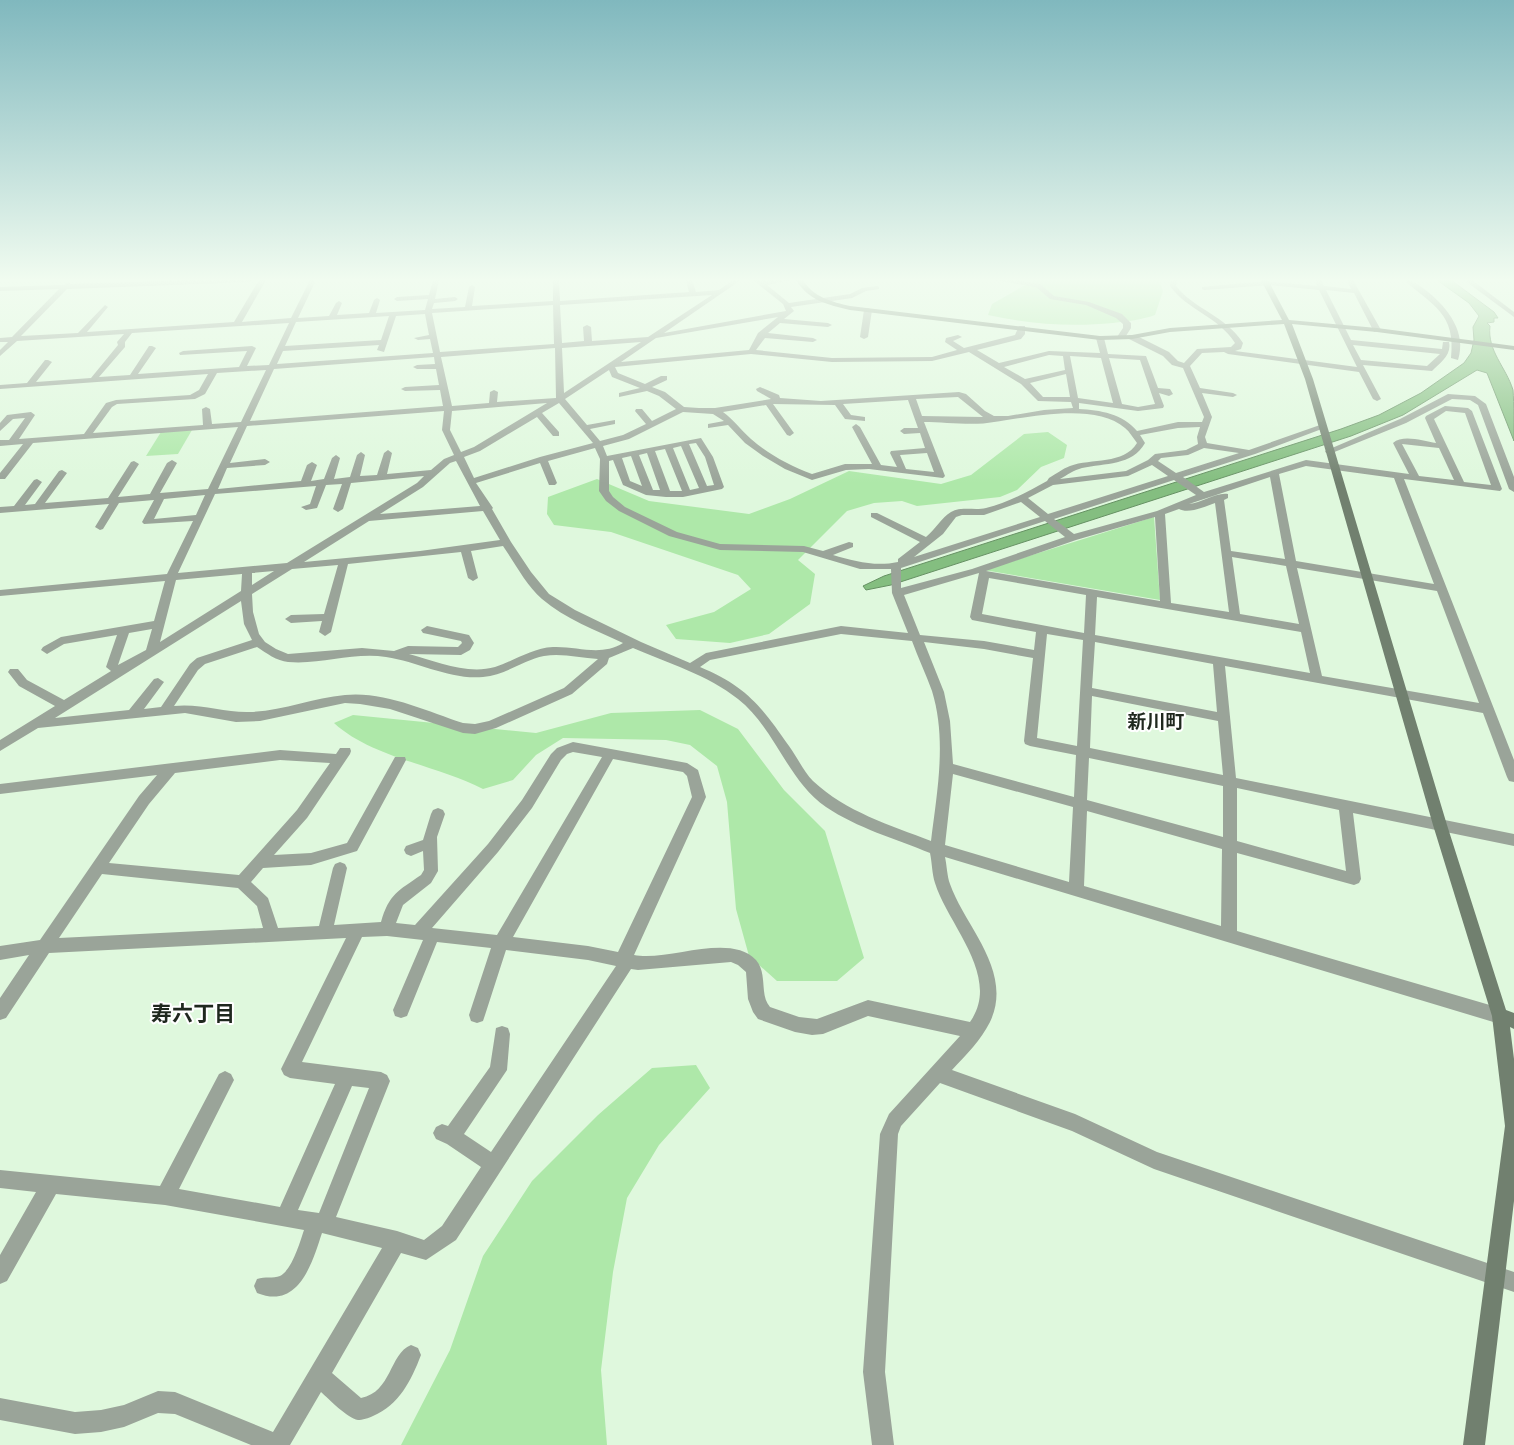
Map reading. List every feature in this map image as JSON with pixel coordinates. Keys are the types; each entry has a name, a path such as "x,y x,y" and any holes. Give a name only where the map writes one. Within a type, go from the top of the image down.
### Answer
{"street":[{"path":"93,380 120,347"},
{"path":"151,652 171,577 271,367 280,349 303,347"},
{"path":"378,360 382,347"},
{"path":"436,347 448,408 446,430 471,482 488,508 506,542 527,574 545,596 571,613 632,643 708,675 743,696 764,720 807,783 831,803 858,818 937,849 1507,1019"},
{"path":"0,387 540,347"},
{"path":"559,347 558,400 598,444 604,459 604,491 609,499 622,509 673,534 720,547 796,548 825,554 860,566 896,568 1323,427"},
{"path":"0,746 420,485 446,461 477,450 558,400 636,347"},
{"path":"751,347 751,352"},
{"path":"958,347 963,351"},
{"path":"610,365 751,352 832,360 932,359 981,347"},
{"path":"1103,347 1118,406"},
{"path":"1153,347 1166,354 1175,363 1189,363 1219,354 1236,356"},
{"path":"1189,363 1200,351 1235,347"},
{"path":"1299,347 1440,825 1507,1019 1514,1126 1513,1149 1474,1445"},
{"path":"1351,347 1377,399"},
{"path":"1218,350 1304,362 1429,369 1440,360 1446,348 1437,347"},
{"path":"1455,358 1457,347"},
{"path":"132,378 152,348"},
{"path":"183,353 252,348 242,370"},
{"path":"972,350 997,366 1024,382 1041,398 1075,400 1138,409 1160,406 1143,358 1049,353 997,366"},
{"path":"1066,353 1076,410"},
{"path":"29,385 48,362"},
{"path":"1189,363 1195,390 1208,417 1201,437 1203,445"},
{"path":"610,365 615,375 662,394 682,408 715,411 771,401 837,402 959,394 965,396 970,404 984,415 1004,419"},
{"path":"417,367 440,366"},
{"path":"1024,382 1069,371"},
{"path":"88,436 110,405 116,402 192,397 202,392 214,372"},
{"path":"174,384 180,374"},
{"path":"622,395 647,388 664,378"},
{"path":"405,389 444,387"},
{"path":"760,389 776,398 771,401"},
{"path":"1154,390 1168,391 1169,394"},
{"path":"1195,390 1233,395"},
{"path":"493,405 494,392"},
{"path":"1329,450 1403,421 1451,396 1472,398 1482,404 1514,489"},
{"path":"715,411 729,419 752,444 786,466 812,477 845,467 878,467 940,476 911,398"},
{"path":"0,443 558,400"},
{"path":"771,401 790,433"},
{"path":"837,402 848,417 862,419"},
{"path":"471,482 543,459 626,437 682,408"},
{"path":"1164,511 1200,493 1242,484 1306,463 1398,476 1497,489 1468,411 1446,408 1429,418 1460,484"},
{"path":"206,410 208,427"},
{"path":"957,423 1004,419 1050,411 1076,410 1121,422 1128,426 1141,442 1140,446 1119,460 1072,468 1052,480 1052,483"},
{"path":"639,411 651,425"},
{"path":"538,412 556,434"},
{"path":"0,428 10,417 31,415 12,442"},
{"path":"711,426 726,422 729,419"},
{"path":"920,419 994,420"},
{"path":"585,428 612,422"},
{"path":"1134,434 1179,423 1205,425"},
{"path":"856,428 878,467"},
{"path":"904,431 924,430"},
{"path":"604,459 698,440 708,457 719,487 687,493 648,493 626,483 617,457"},
{"path":"2,478 30,441"},
{"path":"1416,478 1397,443 1402,441 1442,446"},
{"path":"684,443 704,490"},
{"path":"896,568 939,532 953,515 961,512 984,512 1022,498 1052,483 1118,475 1135,471 1158,456 1188,452 1203,445 1252,452"},
{"path":"668,446 687,493"},
{"path":"650,450 666,494"},
{"path":"903,470 894,453 931,450"},
{"path":"381,478 388,453"},
{"path":"634,453 648,493"},
{"path":"338,508 361,455"},
{"path":"306,507 314,506 336,458"},
{"path":"543,459 552,483"},
{"path":"1152,461 1200,493"},
{"path":"224,466 265,462"},
{"path":"172,463 147,522 200,518"},
{"path":"100,527 134,464"},
{"path":"305,484 312,465"},
{"path":"38,507 62,473"},
{"path":"0,510 432,473"},
{"path":"1274,473 1291,563 1317,679"},
{"path":"1398,476 1514,777"},
{"path":"17,509 37,482"},
{"path":"897,591 980,573 1069,535 1164,511 1200,506 1240,490 1242,484"},
{"path":"1022,498 1069,535"},
{"path":"1219,499 1235,617"},
{"path":"66,516 73,504"},
{"path":"366,518 488,508"},
{"path":"1164,511 1166,606"},
{"path":"874,515 927,541"},
{"path":"0,593 465,549 506,542"},
{"path":"825,554 848,545"},
{"path":"465,549 472,578"},
{"path":"1227,553 1441,588"},
{"path":"325,632 344,561"},
{"path":"883,1445 874,1372 888,1134 895,1120 974,1031 983,1018 988,998 984,973 976,946 942,883 937,849 947,767 944,721 938,692 897,591 896,568"},
{"path":"247,570 248,622 259,642 274,654 287,658 372,652 395,655 465,672 485,672 503,669 541,652 552,651 604,655 620,651 632,643"},
{"path":"980,573 1306,629"},
{"path":"980,573 976,617 1487,709"},
{"path":"1076,890 1092,593"},
{"path":"291,619 329,617"},
{"path":"46,650 62,641 159,624"},
{"path":"1042,629 1030,741 1514,840"},
{"path":"122,671 112,667 124,630"},
{"path":"395,655 408,650 461,651 468,643 465,638 427,630"},
{"path":"691,668 706,657 841,630 914,636 984,645 1039,655"},
{"path":"164,710 194,667 202,661 259,642"},
{"path":"34,724 185,709 236,716 260,716 345,699 360,698 377,700 463,728 475,729 492,725 568,691 603,661 604,655"},
{"path":"1219,662 1230,782 1229,937"},
{"path":"14,672 23,683 64,706"},
{"path":"134,713 158,682"},
{"path":"1086,691 1224,718"},
{"path":"0,1179 165,1196 320,1223 397,1241 426,1250 449,1233 627,962 626,952 699,798 693,774 686,768 573,747 562,751 556,757 527,804 424,935 401,1010"},
{"path":"477,1015 501,943 610,754"},
{"path":"0,789 280,755 343,755 302,814 242,882"},
{"path":"259,862 311,859 352,847 400,760"},
{"path":"947,767 1354,880 1346,806"},
{"path":"0,1012 144,800 172,768"},
{"path":"387,929 393,907 398,900 426,879 431,871 430,837 438,814"},
{"path":"411,850 430,843"},
{"path":"98,868 242,882 263,903 273,935"},
{"path":"325,932 340,868"},
{"path":"0,953 45,946 387,929 424,935 588,953 638,963 731,955 743,958 751,964 755,972 760,1009 766,1014 802,1026 819,1027 868,1008 974,1031"},
{"path":"264,1286 276,1287 289,1282 295,1275 320,1223 381,1081 290,1069 358,930"},
{"path":"494,1165 447,1134 498,1070 502,1034"},
{"path":"937,1073 1075,1123 1154,1160 1514,1282"},
{"path":"285,1217 347,1076"},
{"path":"165,1196 225,1080"},
{"path":"0,1274 51,1184"},
{"path":"0,1409 75,1423 101,1421 124,1416 158,1402 175,1403 278,1445 397,1241"},
{"path":"318,1376 358,1409 371,1408 387,1397 411,1355"}],"shaded area":[{"path":"1472,347 1493,347 1510,382 1513,390 1514,441 1487,373 1477,370 1403,415 1351,436 891,585 866,590 863,586 884,576 1341,429 1379,415 1421,393 1464,363"},
{"path":"192,430 178,454 146,456 161,432"},
{"path":"1048,432 1067,445 1064,458 1041,467 1017,490 1000,497 917,506 902,501 874,503 847,511 798,560 815,574 810,604 769,634 730,643 676,639 666,625 714,612 751,589 738,575 611,532 554,525 547,514 548,497 597,479 649,501 749,514 790,499 849,471 941,484 971,475 1024,434"},
{"path":"1154,517 1160,600 984,570"},
{"path":"700,710 738,729 784,790 825,831 864,958 837,981 777,981 749,956 736,909 727,802 717,766 690,745 666,740 563,738 536,755 513,780 483,789 446,773 367,745 349,735 334,723 353,715 536,733 611,713"},
{"path":"696,1065 710,1088 659,1145 627,1198 613,1272 601,1370 607,1445 401,1445 450,1350 483,1256 532,1181 598,1115 652,1068"}],"district":[{"name":"新川町","path":"1156,722"},
{"name":"寿六丁目","path":"193,1014"}]}
